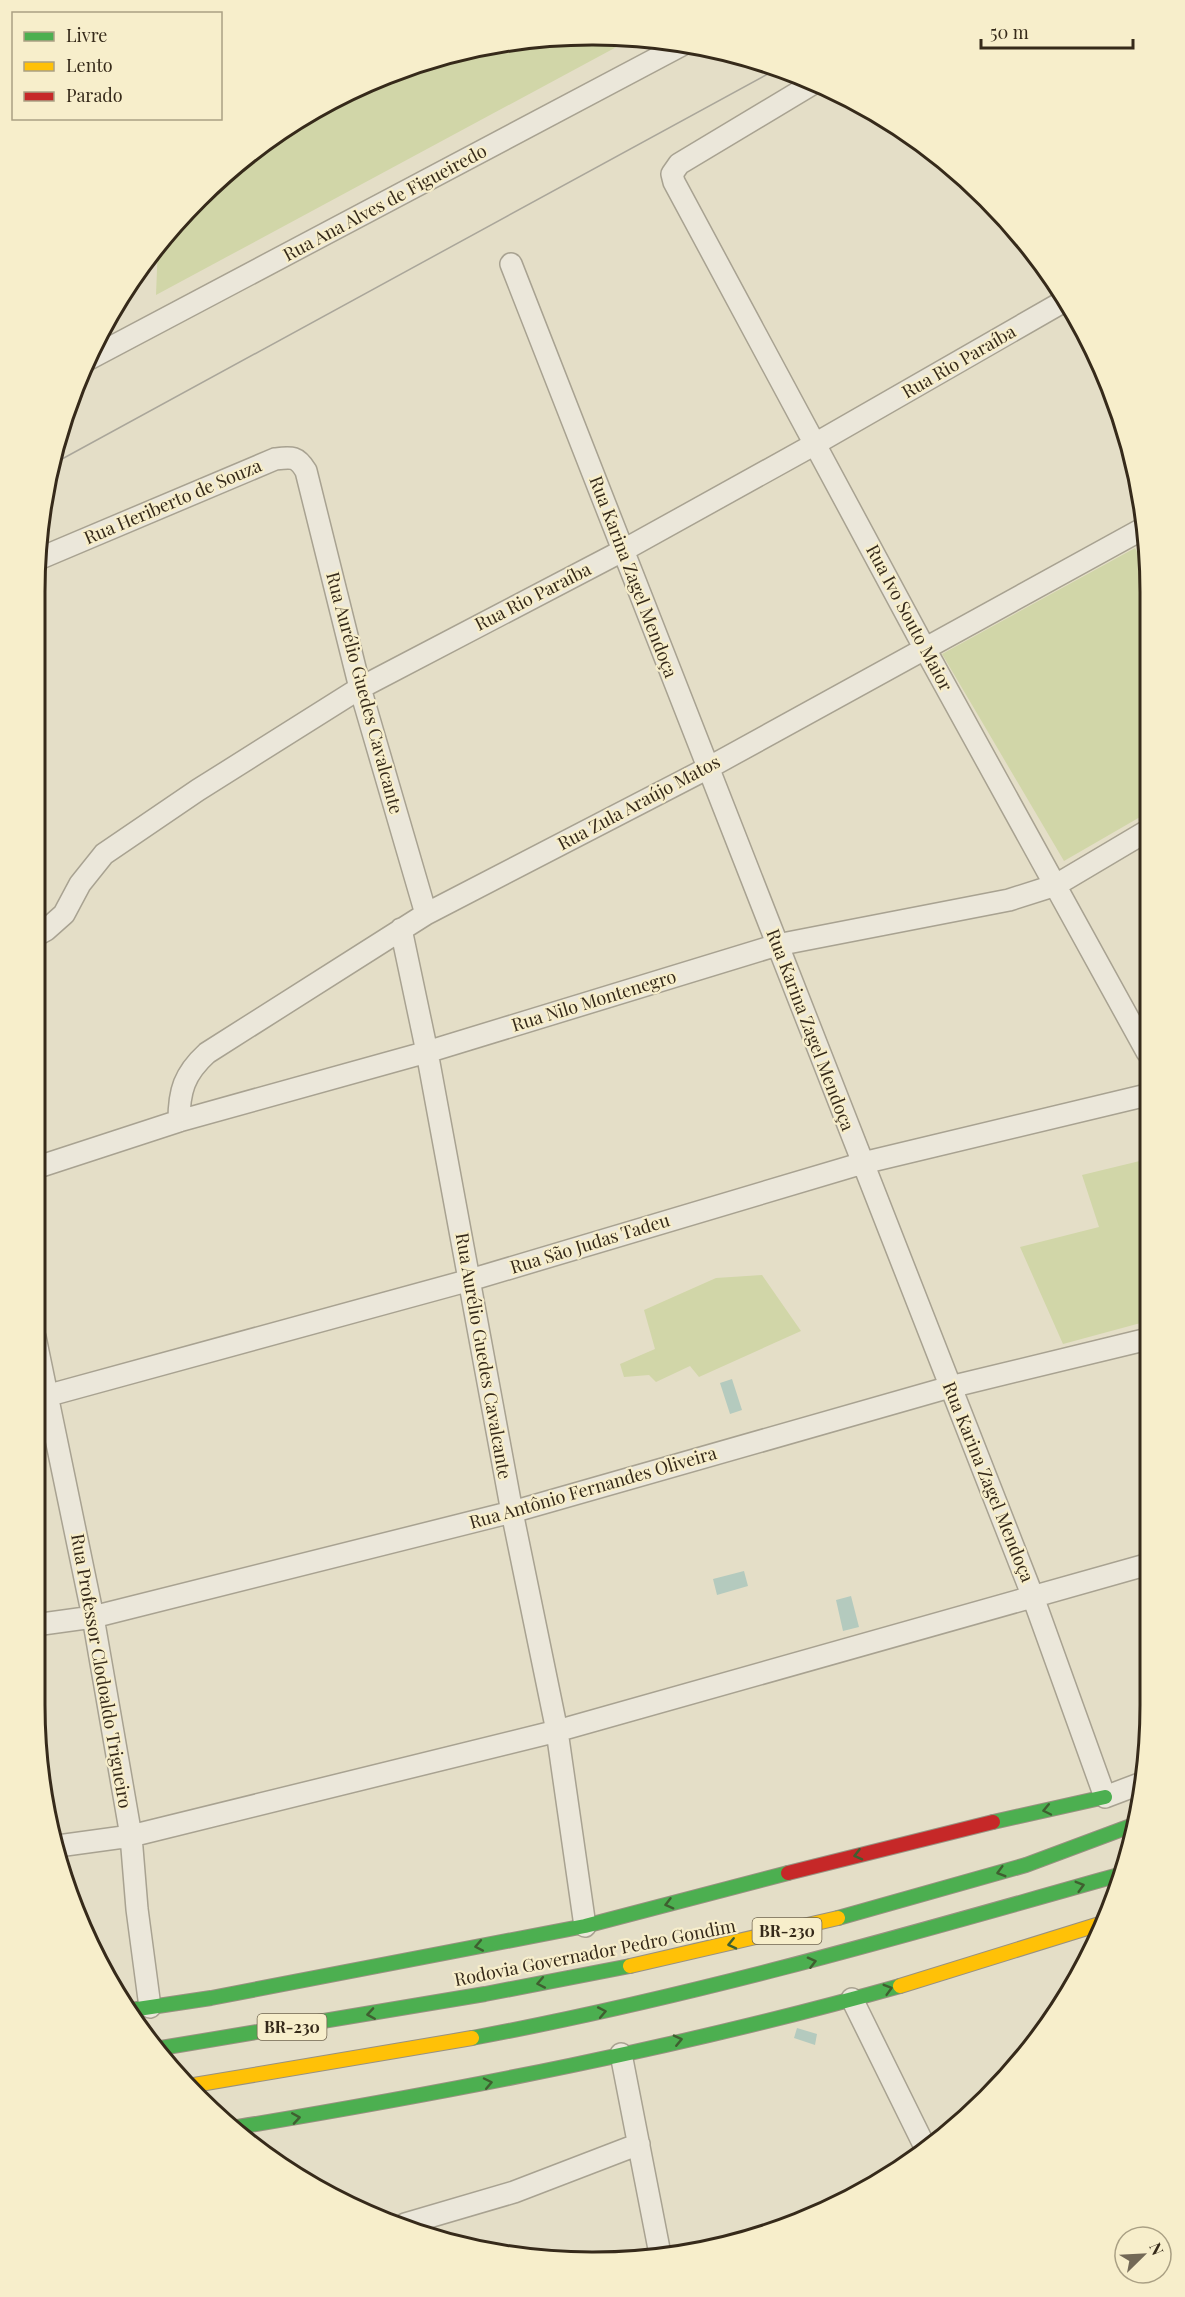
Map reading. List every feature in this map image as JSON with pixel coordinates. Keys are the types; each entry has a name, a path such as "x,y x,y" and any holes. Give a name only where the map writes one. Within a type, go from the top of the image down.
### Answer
{"main road":[{"path":"141,2008 211,1998 585,1926 947,1832 1105,1797"},
{"name":"Rodovia Governador Pedro Gondim","path":"166,2047 429,2005 710,1949 812,1926 1028,1864 1125,1828"},
{"name":"BR-230","path":"198,2084 442,2044 612,2011 840,1955 1112,1877"},
{"path":"244,2126 378,2105 621,2054 852,1999 1093,1926"}],"street":[{"name":"Rua Ana Alves de Figueiredo","path":"100,353 670,51"},
{"name":"Rua Ivo Souto Maior","path":"805,88 679,164 672,174 674,182 925,650 1140,1040"},
{"name":"Rua Karina Zagel Mendoça","path":"511,264 1033,1597 1105,1797"},
{"name":"Rua Rio Paraíba","path":"45,931 64,914 80,884 104,854 198,790 360,688 622,551 815,444 1058,305"},
{"name":"Rua Heriberto de Souza","path":"46,556 275,459 294,458 301,462 306,471"},
{"name":"Rua Aurélio Guedes Cavalcante","path":"306,471 360,688 426,914"},
{"name":"Rua Zula Araújo Matos","path":"179,1121 179,1098 183,1084 207,1053 401,929 708,768 1136,532"},
{"name":"Rua Nilo Montenegro","path":"45,1164 179,1121 427,1052 777,945 1010,900 1056,885 1140,835"},
{"name":"Rua Aurélio Guedes Cavalcante","path":"401,929 427,1052 512,1512 557,1731 585,1926"},
{"name":"Rua São Judas Tadeu","path":"45,1397 470,1280 863,1163 1140,1097"},
{"name":"Rua Antônio Fernandes Oliveira","path":"45,1624 93,1617 512,1512 950,1387 1140,1341"},
{"name":"Rua Professor Clodoaldo Trigueiro","path":"45,1415 93,1617 131,1836 141,2008"},
{"path":"64,1845 131,1836 557,1731 1140,1567"},
{"path":"1105,1797 1133,1786"},
{"path":"852,1999 922,2142"},
{"path":"621,2054 659,2248"},
{"path":"413,2222 514,2192 639,2144"}],"green space":[{"path":"557,46 619,46 156,295 157,260 205,205 259,158 288,137 350,101 417,74 486,56"},
{"path":"1135,548 1139,555 1140,592 1140,817 1064,861 942,654"},
{"path":"1140,1161 1140,1323 1063,1344 1020,1247 1099,1227 1082,1175"},
{"path":"762,1275 801,1331 699,1377 690,1366 656,1382 649,1375 624,1377 620,1364 655,1349 644,1310 716,1278"}],"shaded area":[{"path":"732,1379 742,1410 730,1414 720,1383"},
{"path":"744,1571 748,1586 717,1595 713,1579"},
{"path":"851,1596 859,1627 843,1631 836,1600"},
{"path":"797,2028 817,2034 815,2045 794,2038"}],"tram line":[{"path":"62,459 768,74"}],"traffic: fast":[{"path":"993,1822 1105,1797"},
{"path":"838,1918 1026,1865 1125,1828"},
{"path":"137,2009 211,1998 585,1926 788,1873"},
{"path":"472,2038 636,2004 799,1964 1112,1877"},
{"path":"166,2047 485,1994 630,1966"},
{"path":"244,2126 571,2066 736,2029 900,1986"}],"traffic: slow":[{"path":"630,1966 838,1918"},
{"path":"900,1986 1093,1926"},
{"path":"198,2084 472,2038"}],"traffic: jam":[{"path":"788,1873 993,1822"}]}
